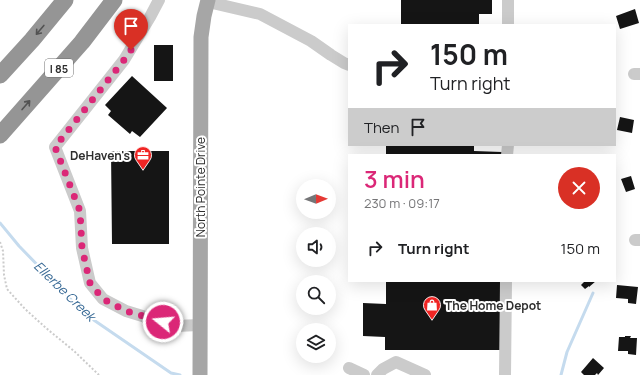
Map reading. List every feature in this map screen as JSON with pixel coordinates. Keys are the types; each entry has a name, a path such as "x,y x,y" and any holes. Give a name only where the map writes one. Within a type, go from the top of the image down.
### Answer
{"highway":[{"path":"0,75 32,40 65,0"},
{"name":"I 85","path":"0,135 82,42 114,0"}],"main road":[{"name":"North Pointe Drive","path":"200,369 201,37 208,1"}],"lane":[{"path":"159,0 124,60 55,147 80,211 82,248 90,283 103,299 126,311 175,326 200,325"},
{"path":"508,0 508,24"},
{"path":"208,1 260,14 312,41 344,64 348,65"},
{"path":"504,375 506,282"},
{"path":"377,375 383,369 396,362 425,375"},
{"path":"350,368 364,375"}],"path":[{"path":"0,242 3,251 4,276 7,289 25,309 99,375"}],"building":[{"path":"401,0 492,0 492,14 479,14 479,24 401,24"},
{"path":"635,9 639,23 620,29 616,16"},
{"path":"154,45 173,45 173,81 154,81"},
{"path":"132,76 167,108 140,137 132,131 130,134 108,115 111,111 105,105"},
{"path":"620,117 634,120 632,133 617,130"},
{"path":"386,146 474,146 474,151 502,152 502,154 386,154"},
{"path":"111,151 169,151 169,244 112,244"},
{"path":"631,176 635,189 626,192 621,179"},
{"name":"The Home Depot","path":"386,282 501,282 501,350 385,350 385,337 363,336 363,303 386,304"},
{"path":"584,282 595,282 585,289 581,285"},
{"path":"617,285 638,287 636,304 628,303 628,299 616,298"},
{"path":"625,336 637,338 636,355 628,354 628,351 618,351 619,337"},
{"path":"593,358 604,368 598,375 597,373 595,375 584,375 581,372"}],"waterway":[{"name":"Ellerbe Creek","path":"0,223 19,246 85,314 171,373 180,375"},
{"path":"561,375 567,352 593,293"}],"place":[{"name":"DeHaven's","path":"143,170"},
{"name":"The Home Depot","path":"432,320"}],"route":[{"path":"131,50 55,147 80,211 82,248 90,283 103,299 126,311 163,322"}]}
